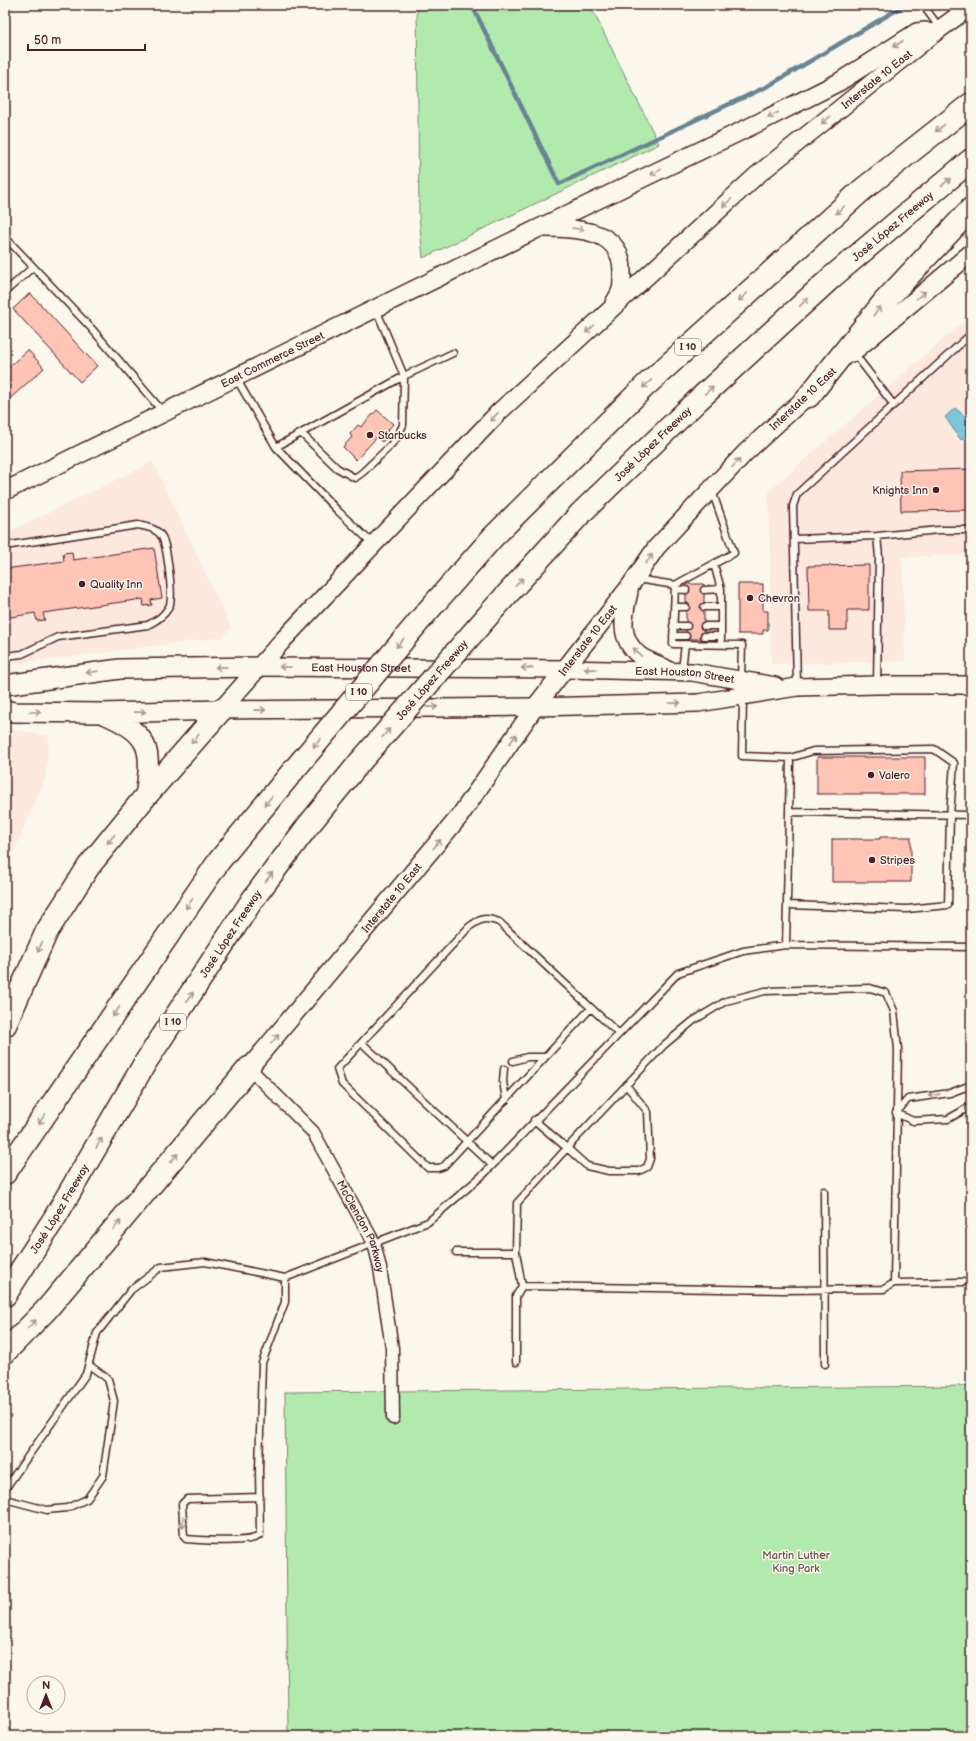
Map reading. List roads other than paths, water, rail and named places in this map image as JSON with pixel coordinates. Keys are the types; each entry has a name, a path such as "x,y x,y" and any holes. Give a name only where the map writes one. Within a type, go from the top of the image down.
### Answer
{"highway":[{"name":"I 10","path":"5,1173 219,861 293,771 493,537 645,386 862,190 971,104"},
{"name":"José López Freeway","path":"5,1295 54,1219 146,1063 253,900 307,827 360,762 492,611 581,513 697,401 832,277 971,160"},
{"path":"809,396 884,302 971,209"},
{"path":"5,1025 47,931 89,866 145,797 221,710"},
{"path":"5,1352 47,1309 249,1068"}],"main road":[{"name":"Interstate 10 East","path":"221,710 373,545 500,411 756,176 937,31 971,6"},
{"name":"East Commerce Street","path":"5,491 539,228 760,122 839,82 918,32 937,31"},
{"path":"539,228 573,228 590,231 603,238 616,248 622,261 622,290 610,311"},
{"name":"Interstate 10 East","path":"249,1068 459,817 535,707 633,582 656,548 745,453 809,396 853,352 971,253"},
{"path":"633,582 624,613 625,635 629,645 640,656 676,671"},
{"name":"East Houston Street","path":"5,685 120,669 260,667 676,671 692,672 742,688 877,685 971,685"},
{"name":"East Houston Street","path":"5,710 14,712 101,713 221,710 535,707 698,703 742,688"},
{"path":"101,713 124,723 136,732 146,745 149,759 145,797"}],"street":[{"name":"McClendon Parkway","path":"249,1068 313,1132 374,1243 380,1268 392,1348 393,1418"}],"lane":[{"path":"923,5 937,31"},
{"path":"5,237 92,329 164,413"},
{"path":"5,292 33,267"},
{"path":"301,433 337,468 355,478 391,444 403,425 404,376 376,308"},
{"path":"793,688 793,506 797,494 888,411 893,404 971,334"},
{"path":"853,352 893,404"},
{"path":"276,447 404,376 454,353"},
{"path":"235,377 276,447 373,545"},
{"path":"675,587 734,553 712,489"},
{"path":"5,546 138,525 153,528 162,537 170,577 171,606 162,618 148,625 58,637 22,654 5,656"},
{"path":"794,539 877,536 939,530 971,530"},
{"path":"877,536 879,557 877,685"},
{"path":"714,564 721,589 721,644"},
{"path":"633,582 675,587 686,590"},
{"path":"675,587 672,644 742,645 742,756 790,758 813,751 934,749 954,763 950,815 948,905 908,908 787,905"},
{"path":"704,590 721,589"},
{"path":"674,607 686,607"},
{"path":"704,607 721,607"},
{"path":"673,626 687,626"},
{"path":"704,626 721,626"},
{"path":"673,636 686,636"},
{"path":"704,636 721,636"},
{"path":"676,671 685,644"},
{"path":"786,945 790,758"},
{"path":"789,812 971,815"},
{"path":"591,1008 467,1142 444,1166 438,1168 428,1168 342,1084 337,1069 362,1044 469,927 480,919 491,919 499,922 619,1034"},
{"path":"5,1489 86,1374 97,1333 131,1290 161,1267 205,1262 285,1278 428,1222 492,1165 678,973 743,951 786,945 971,947"},
{"path":"516,1362 516,1296 522,1286 516,1252 516,1203 664,1045 681,1030 726,1001 765,991 870,988 886,993 894,1011 898,1049 894,1283"},
{"path":"362,1044 492,1165"},
{"path":"513,1061 527,1057 545,1058"},
{"path":"504,1069 503,1081 506,1100"},
{"path":"896,1113 908,1099 950,1093 971,1085"},
{"path":"534,1120 587,1166 609,1172 639,1171 647,1167 650,1158 648,1112 626,1086"},
{"path":"896,1113 913,1121 948,1119 971,1106"},
{"path":"824,1191 825,1364"},
{"path":"456,1252 516,1252"},
{"path":"260,1497 186,1499 182,1504 183,1531 186,1539 240,1540 257,1538 260,1535 262,1363 284,1302 285,1278"},
{"path":"522,1286 825,1290 884,1289 894,1283 964,1282"},
{"path":"5,1499 47,1510 67,1508 87,1499 103,1476 114,1401 108,1379 89,1365"}],"water":[{"path":"955,408 971,421 971,435 969,437 967,434 961,440 945,417"}],"waterway":[{"path":"472,5 559,184 768,86 905,5"}],"place":[{"name":"Starbucks","path":"370,435"},
{"name":"Knights Inn","path":"936,490"},
{"name":"Quality Inn","path":"82,584"},
{"name":"Chevron","path":"750,598"},
{"name":"Valero","path":"871,775"},
{"name":"Stripes","path":"872,860"}],"park label":[{"name":"Martin Luther King Park","path":"796,1561"}]}
